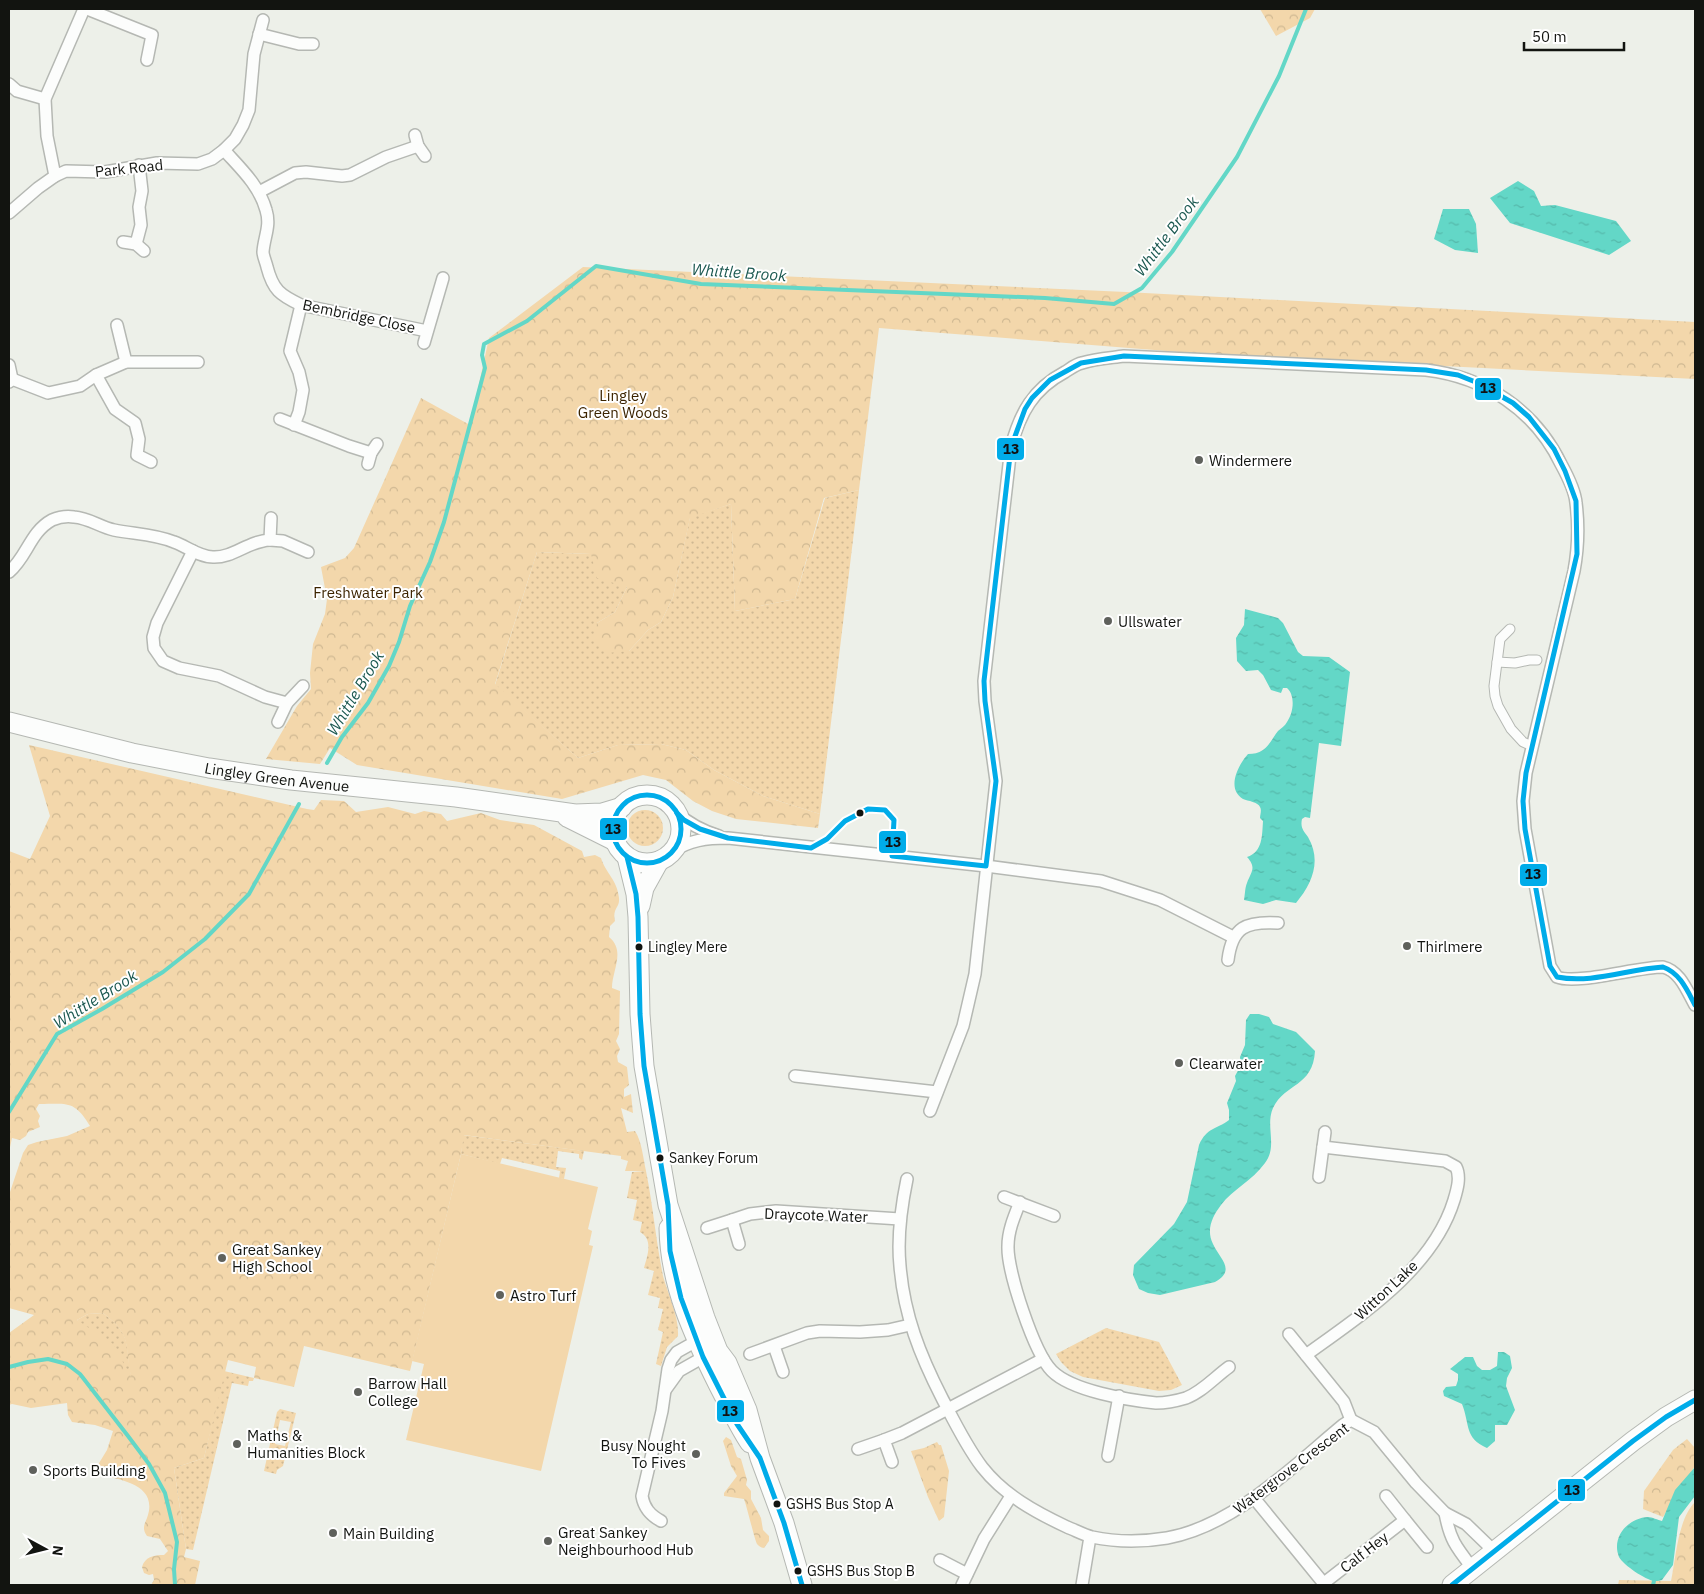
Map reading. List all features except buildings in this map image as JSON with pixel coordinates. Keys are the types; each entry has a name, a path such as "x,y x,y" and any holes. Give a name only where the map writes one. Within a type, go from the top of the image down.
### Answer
{"main road":[{"name":"Lingley Green Avenue","path":"9,722 132,753 209,768 291,780 474,800 550,811 589,814 602,813 622,806"},
{"path":"638,917 644,888 666,857 678,844 680,823 677,813 666,801 651,795 640,796 630,800 622,806 614,823 615,841 618,847 627,857 637,862 642,863 666,857"},
{"name":"Lingley Green Avenue","path":"550,811 572,819 615,841"},
{"path":"627,857 636,894 638,917 640,1014 644,1066 668,1205 707,1345 727,1363 741,1394 760,1458 784,1523 802,1585"},
{"path":"1452,1585 1633,1441 1666,1417 1695,1400"}],"street":[{"path":"55,176 47,136 45,99 86,9 152,35 146,60"},
{"name":"Park Road","path":"9,213 55,176 66,171 105,172 157,162 198,164 212,159 224,150 239,132 249,110 254,54 263,20"},
{"path":"259,34 299,44 313,44"},
{"path":"9,84 17,91 45,99"},
{"path":"259,192 295,174 306,172 342,176 350,175 386,157 419,146"},
{"name":"Bembridge Close","path":"224,150 252,180 259,192 267,212 268,233 263,253 272,283 286,297 301,304 427,331"},
{"path":"123,242 140,248 142,224 139,207 142,191 140,165"},
{"name":"Bembridge Close","path":"424,343 443,278"},
{"path":"294,425 299,412 303,390 299,372 290,351 301,304"},
{"path":"117,325 126,362"},
{"path":"930,1111 963,1026 975,974 996,781 984,681 1010,447 1020,419 1032,398 1050,380 1081,363 1124,356 1444,372 1472,381 1513,403 1529,418 1554,449 1565,471 1576,501 1577,554 1526,772 1524,815 1544,944 1550,966 1557,977 1566,979 1585,978 1663,966 1669,968 1678,977 1695,1005"},
{"path":"9,365 10,380 48,393 80,386 126,362 198,362"},
{"path":"96,376 115,409 134,423 139,439 137,455 151,462"},
{"path":"280,420 372,454"},
{"path":"9,572 22,558 37,532 45,524 64,516 88,520 112,530 173,541 211,557 230,554 258,541 270,540 283,541 308,552"},
{"path":"270,540 271,518"},
{"path":"193,551 157,623 153,637 154,648 163,660 179,668 219,676 265,697 287,704"},
{"path":"1510,629 1500,639 1494,686 1498,706 1518,738 1532,746"},
{"path":"1497,662 1510,664 1536,660"},
{"path":"278,722 287,704 303,686"},
{"path":"677,813 684,820 700,829 728,838"},
{"path":"666,857 682,845 697,840 728,838 986,866 1101,881 1160,900 1233,937"},
{"path":"1228,960 1233,937 1245,927 1253,924 1278,922"},
{"path":"795,1076 937,1092"},
{"path":"1319,1177 1325,1132"},
{"name":"Witton Lake","path":"1306,1355 1384,1297 1420,1259 1434,1242 1451,1209 1457,1192 1458,1177 1456,1167 1445,1161 1323,1147"},
{"name":"Watergrove Crescent","path":"906,1180 900,1220 900,1266 910,1325 927,1368 948,1409 982,1467 1011,1496 1041,1515 1090,1537 1130,1541 1168,1538 1207,1526 1230,1514 1254,1498 1351,1420 1374,1432 1416,1483 1446,1513 1466,1524 1494,1552"},
{"path":"1004,1196 1054,1216"},
{"path":"1020,1202 1010,1229 1008,1256 1019,1298 1044,1359 1052,1371 1067,1381 1087,1390 1157,1403 1173,1402 1198,1391 1229,1366"},
{"name":"Draycote Water","path":"707,1228 750,1214 776,1211 900,1220"},
{"path":"732,1220 739,1244"},
{"path":"750,1354 807,1333 820,1331 860,1332 888,1330 910,1325"},
{"path":"1289,1334 1344,1402 1351,1420"},
{"path":"666,1391 679,1371 707,1345"},
{"path":"661,1521 652,1516 646,1509 642,1496 666,1391 668,1369 671,1360 677,1352 707,1345"},
{"path":"774,1346 783,1372"},
{"path":"858,1449 902,1433 1044,1359"},
{"path":"1108,1456 1119,1396"},
{"path":"884,1440 892,1462"},
{"path":"962,1585 984,1539 1011,1496"},
{"path":"1386,1496 1427,1547"},
{"path":"1254,1498 1324,1584"},
{"path":"1446,1513 1449,1533 1472,1569"},
{"name":"Calf Hey","path":"1324,1584 1405,1520"},
{"path":"1082,1585 1090,1537"},
{"path":"940,1560 967,1574"}],"green space":[{"path":"1260,9 1315,9 1310,18 1276,36"},
{"name":"Lingley Green Woods","path":"583,267 1126,292 1695,322 1695,379 1192,353 879,328 859,490 824,498 795,599 735,611 731,504 690,518 673,597 661,622 648,630 629,651 607,653 593,640 597,623 615,612 627,587 597,578 591,554 537,552 495,684 578,758 618,745 661,744 686,750 714,770 763,796 820,814 818,828 736,819 712,811 693,801 666,780 643,775 562,799 357,765 330,748 320,764 266,759 297,706 311,689 310,673 313,644 325,614 327,599 321,567 345,558 354,548 421,398 470,425 489,338"},
{"path":"859,490 820,814 763,796 714,770 686,750 661,744 618,745 578,758 495,685 537,552 591,554 627,587 615,612 597,623 629,651 648,630 661,622 673,597 690,517 731,504 735,611 795,599 825,498"},
{"path":"29,745 307,809 314,810 321,800 344,801 356,812 388,807 415,814 424,811 441,814 447,821 481,813 500,820 534,825 582,851 584,857 595,855 601,858 618,891 619,901 614,913 615,921 610,926 609,937 617,948 617,961 612,988 620,991 619,1034 616,1041 620,1049 617,1056 618,1062 627,1067 629,1085 624,1089 624,1097 631,1094 633,1113 621,1108 627,1132 635,1131 639,1140 646,1171 625,1171 628,1161 621,1159 621,1156 464,1135 410,1371 304,1346 294,1387 254,1378 256,1367 228,1360 204,1458 174,1468 186,1549 184,1557 200,1561 195,1585 151,1585 154,1580 153,1574 144,1573 142,1567 147,1559 153,1556 164,1555 168,1551 160,1539 147,1536 144,1531 149,1507 148,1498 143,1491 128,1482 100,1475 96,1468 107,1450 113,1431 95,1425 72,1422 68,1415 67,1403 31,1408 9,1405 9,1333 34,1315 9,1308 9,1195 23,1153 28,1145 67,1136 90,1126 79,1112 69,1105 39,1104 36,1109 40,1116 38,1121 40,1127 28,1132 20,1140 12,1138 9,1152 9,851 30,859 50,816","holes":["103,1313 113,1321 126,1341 131,1377 113,1344 77,1320 88,1314"]},
{"path":"645,810 657,816 663,828 657,840 645,846 633,840 627,828 633,816"},
{"path":"463,1135 584,1151 582,1160 579,1158 579,1154 558,1151 556,1167 566,1168 564,1179 559,1178 560,1171 502,1158 500,1164 461,1154"},
{"name":"Astro Turf","path":"461,1154 598,1187 588,1229 592,1231 589,1245 593,1246 541,1471 406,1440 424,1364 412,1361"},
{"path":"646,1171 663,1276 678,1328 678,1336 667,1347 661,1366 656,1364 663,1332 658,1330 663,1309 658,1308 660,1298 648,1295 654,1271 644,1268 648,1244 647,1239 640,1232 642,1222 633,1220 637,1200 627,1198 632,1172"},
{"path":"103,1313 113,1321 124,1335 132,1379 77,1320 88,1314"},
{"path":"1106,1328 1159,1342 1182,1385 1171,1390 1159,1391 1083,1377 1070,1371 1061,1362 1056,1354"},
{"path":"224,1371 254,1378 253,1381 249,1381 248,1386 232,1383 193,1550 186,1549 174,1468 204,1458"},
{"path":"280,1409 296,1413 283,1466 277,1470 276,1474 264,1471 277,1412","holes":["280,1420 291,1422 285,1446 275,1444"]},
{"path":"726,1437 731,1440 737,1457 741,1459 747,1480 746,1485 751,1491 751,1499 761,1518 763,1530 769,1536 769,1541 764,1548 756,1542 744,1499 724,1496 724,1493 737,1476 731,1466 723,1441"},
{"path":"1687,1439 1695,1448 1695,1466 1663,1517 1643,1509 1644,1491 1673,1450"},
{"path":"937,1442 941,1445 949,1471 944,1517 939,1521 911,1451"},
{"path":"1695,1502 1695,1585 1618,1585 1619,1580 1671,1581 1681,1528 1689,1509"}],"water":[{"path":"1518,181 1534,191 1541,206 1555,205 1616,221 1631,241 1609,255 1510,223 1490,198"},
{"path":"1443,209 1469,209 1476,224 1478,253 1455,250 1434,239"},
{"path":"1245,609 1278,618 1283,623 1298,652 1303,656 1329,657 1350,672 1341,746 1319,743 1310,818 1305,817 1302,819 1303,829 1312,846 1315,863 1311,880 1296,903 1276,900 1263,904 1244,900 1252,867 1247,857 1252,855 1259,847 1263,821 1260,818 1261,810 1259,805 1238,795 1234,783 1235,777 1248,754 1263,750 1285,725 1293,705 1292,696 1287,688 1283,688 1281,693 1271,690 1258,670 1246,671 1237,661 1236,638 1244,625"},
{"path":"1250,1014 1269,1017 1273,1024 1296,1032 1315,1051 1313,1063 1304,1078 1284,1094 1273,1108 1270,1122 1271,1150 1265,1163 1226,1199 1213,1219 1210,1229 1211,1239 1225,1264 1225,1273 1215,1282 1160,1295 1148,1293 1139,1289 1133,1275 1134,1265 1174,1224 1187,1202 1199,1145 1202,1139 1209,1132 1229,1120 1227,1103 1236,1081 1235,1076 1241,1065 1240,1057 1245,1045 1246,1020"},
{"path":"1498,1352 1504,1352 1510,1356 1512,1368 1507,1378 1506,1386 1515,1410 1507,1425 1495,1425 1495,1441 1487,1448 1471,1435 1462,1404 1444,1396 1443,1391 1446,1387 1456,1386 1458,1374 1450,1369 1465,1357 1473,1357 1477,1366 1482,1370 1490,1370 1497,1366"},
{"path":"1695,1467 1695,1496 1679,1517 1673,1565 1662,1580 1650,1580 1640,1575 1621,1560 1617,1550 1619,1536 1628,1525 1641,1518 1650,1517 1662,1521 1675,1490"}],"waterway":[{"name":"Whittle Brook","path":"327,763 342,737 368,703 389,666 399,642 410,606 430,562 444,522 485,368 482,355 484,344 527,321 596,266 701,284 1045,298 1114,304 1142,288 1172,252 1237,157 1279,76 1306,9"},
{"name":"Whittle Brook","path":"9,1112 57,1034 163,972 205,939 249,894 299,804"},
{"path":"9,1367 48,1359 67,1364 80,1374 128,1436 149,1464 165,1493 177,1542 174,1569 175,1585"},
{"path":"1653,1585 1654,1581"}],"transit line":[{"name":"13","path":"677,813 684,820 700,829 728,838 811,848 827,839 845,821 868,809 885,810 894,820 892,856 986,866 996,781 984,681 1011,447 1025,409 1032,398 1050,380 1081,363 1124,356 1426,370 1458,375 1478,383 1513,403 1529,417 1554,449 1565,471 1576,501 1577,554 1526,773 1523,801 1525,829 1550,966 1557,977 1570,979 1583,979 1663,967 1674,973 1686,988 1695,1005"},
{"name":"13","path":"647,795 660,798 671,805 678,816 681,829 678,842 671,853 660,860 647,863 634,860 623,853 616,842 613,829 616,816 623,805 634,798 647,795"},
{"name":"13","path":"627,857 636,894 638,917 640,1014 644,1066 668,1205 670,1251 681,1298 703,1357 737,1424 760,1458 784,1523 802,1585"},
{"name":"13","path":"1452,1585 1633,1441 1666,1417 1695,1400"}],"place":[{"name":"Windermere","path":"1199,460"},
{"name":"Ullswater","path":"1108,621"},
{"name":"Thirlmere","path":"1407,946"},
{"name":"Lingley Mere","path":"639,947"},
{"name":"Clearwater","path":"1179,1063"},
{"name":"Sankey Forum","path":"660,1158"},
{"name":"Great Sankey High School","path":"222,1258"},
{"name":"Astro Turf","path":"500,1295"},
{"name":"Barrow Hall College","path":"358,1392"},
{"name":"Maths & Humanities Block","path":"237,1444"},
{"name":"Busy Nought To Fives","path":"696,1454"},
{"name":"Sports Building","path":"33,1470"},
{"name":"GSHS Bus Stop A","path":"777,1504"},
{"name":"Main Building","path":"333,1533"},
{"name":"Great Sankey Neighbourhood Hub","path":"548,1541"},
{"name":"GSHS Bus Stop B","path":"798,1571"}],"park label":[{"name":"Freshwater Park","path":"368,592"}]}
